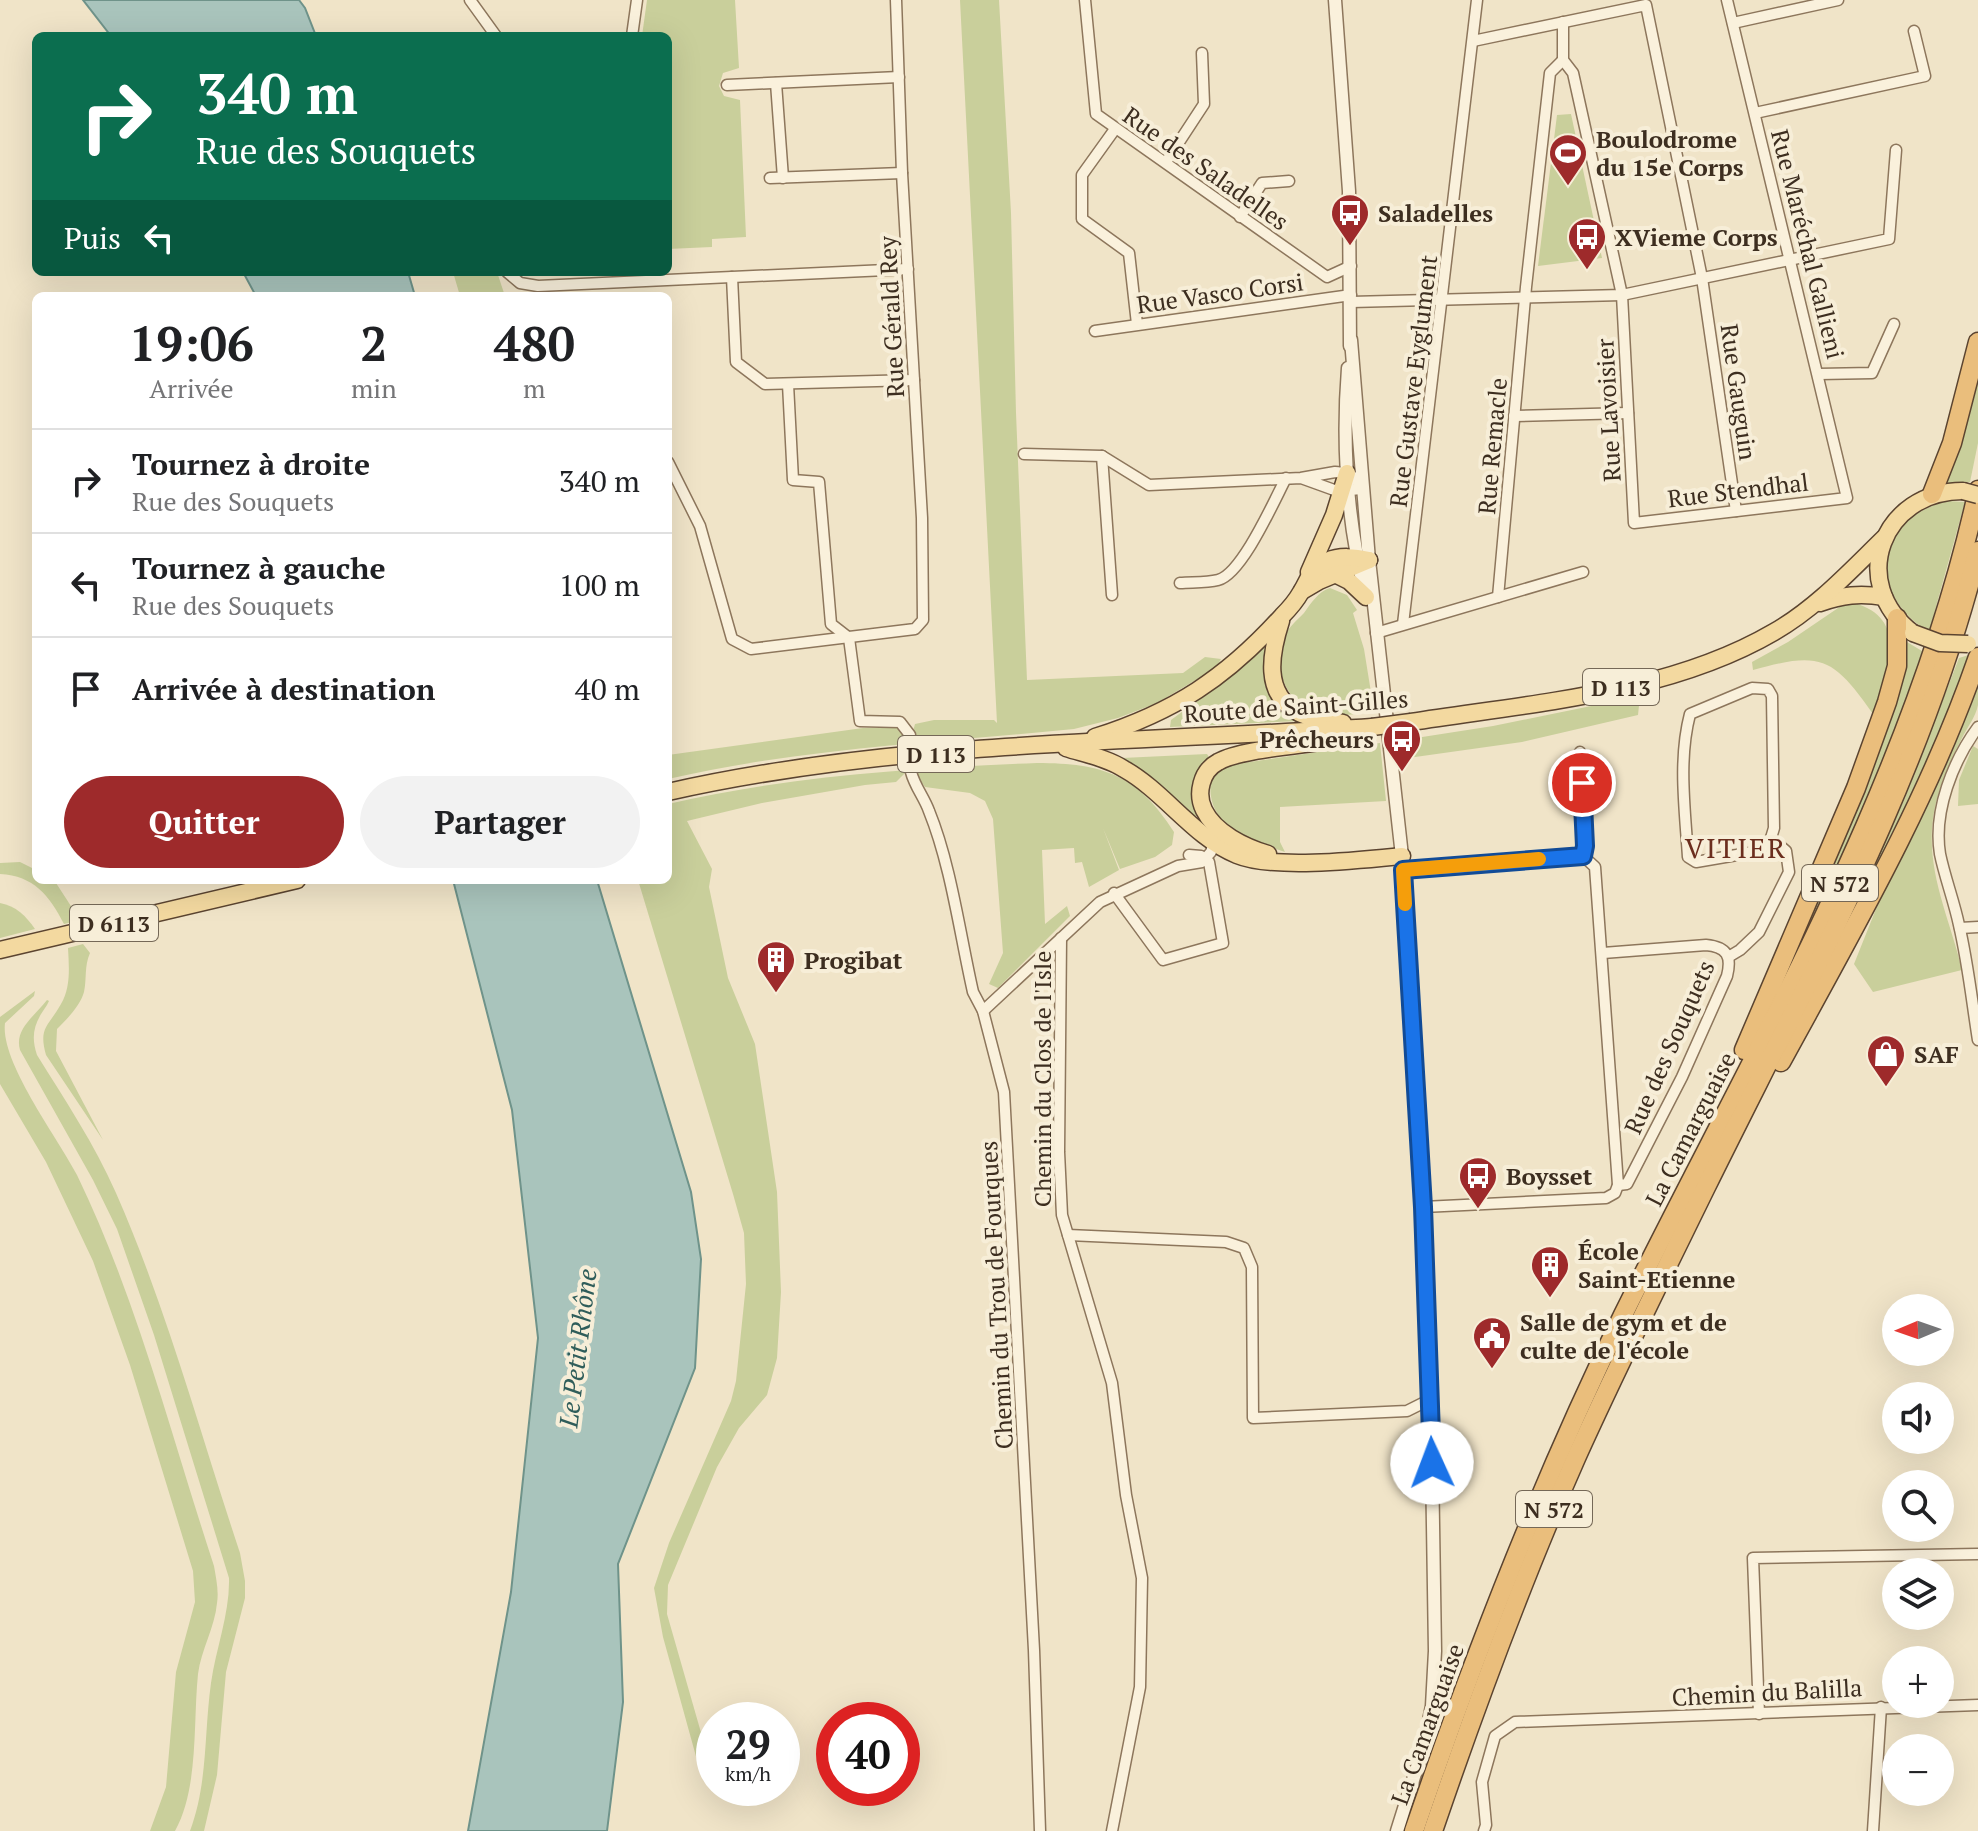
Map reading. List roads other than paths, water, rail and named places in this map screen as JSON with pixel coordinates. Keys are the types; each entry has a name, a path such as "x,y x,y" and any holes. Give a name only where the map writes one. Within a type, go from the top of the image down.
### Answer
{"highway":[{"path":"1932,494 1952,443 1978,342"},
{"name":"La Camarguaise","path":"1414,1831 1520,1544 1594,1377 1872,815 1930,665 1958,573 1973,492"},
{"name":"La Camarguaise","path":"1433,1831 1514,1607 1608,1388 1885,820 1933,702 1978,551"},
{"path":"1653,1255 1856,788 1897,666 1897,618"},
{"path":"1700,1199 1755,1109 1901,840 1943,749 1975,647"}],"main road":[{"path":"1056,745 1139,723 1171,708 1225,671 1283,616 1302,591 1345,492 1347,473"},
{"path":"1932,494 1973,492"},
{"name":"Route de Saint-Gilles","path":"672,791 753,773 831,762 1056,745 1372,727 1597,693 1685,672 1731,656 1776,631 1814,605 1884,538 1903,511 1932,494"},
{"path":"1884,538 1878,575 1884,597 1897,618 1913,633 1940,643 1975,647"},
{"path":"1308,573 1326,561 1339,557 1361,561"},
{"path":"1302,591 1361,561"},
{"path":"1337,575 1349,581 1366,597"},
{"name":"Route de Saint-Gilles","path":"1814,605 1841,596 1862,594 1884,597"},
{"path":"1283,616 1270,661 1274,683 1284,701 1299,713 1372,727"},
{"path":"1212,834 1200,793 1204,775 1216,762 1237,755 1350,737 1372,727"},
{"path":"1056,745 1124,768 1212,834 1290,861 1403,863"},
{"name":"D 6113","path":"0,950 280,884"}],"street":[{"path":"470,0 493,32"},
{"path":"633,32 637,0"},
{"name":"Rue Gérald Rey","path":"849,638 915,629 923,620 925,611 896,0"},
{"name":"Rue des Saladelles","path":"1085,0 1096,114 1327,277"},
{"path":"1335,0 1349,191 1351,340 1362,489 1361,561 1366,597 1376,633"},
{"name":"Rue Gustave Eyglument","path":"1403,624 1477,0"},
{"name":"Rue Maréchal Gallieni","path":"1727,0 1847,498"},
{"path":"1733,23 1838,0"},
{"name":"Rue Gauguin","path":"1563,22 1646,5 1702,278 1736,511"},
{"path":"1473,41 1563,22 1563,60"},
{"path":"1755,113 1925,76 1914,31"},
{"path":"1166,162 1204,104 1202,53"},
{"name":"Rue Lavoisier","path":"1563,60 1573,73 1622,295 1634,523"},
{"name":"Rue Remacle","path":"1498,597 1525,298 1550,73 1563,60"},
{"path":"727,85 899,77"},
{"path":"776,83 783,178"},
{"path":"1115,129 1082,175 1082,219 1129,253 1137,324"},
{"name":"Rue Vasco Corsi","path":"1095,331 1325,298 1443,300 1622,295 1792,261 1889,239 1896,150"},
{"path":"770,178 902,173"},
{"path":"1240,217 1262,183 1289,181"},
{"path":"1325,298 1327,277 1351,266"},
{"path":"512,276 520,283 538,286 908,269"},
{"path":"732,277 736,362 765,384 914,380"},
{"path":"591,284 592,292"},
{"path":"1819,374 1872,373 1894,324"},
{"path":"1351,340 1347,380 1347,473 1362,489"},
{"path":"788,384 793,480 819,482 831,624 849,638 860,721 900,722 910,735"},
{"path":"1514,416 1628,413"},
{"path":"1024,454 1102,456 1149,485 1347,473"},
{"path":"1102,456 1112,595"},
{"path":"672,470 700,526 732,639 751,649 849,638"},
{"path":"1180,583 1220,580 1232,571 1257,535 1286,478"},
{"path":"1301,478 1327,489 1345,492 1362,489"},
{"path":"1345,492 1376,633 1403,863 1431,1399 1435,1635 1432,1706 1424,1745 1397,1831"},
{"name":"Rue Stendhal","path":"1634,523 1847,498"},
{"path":"1376,633 1583,572"},
{"path":"1752,688 1768,689 1772,696 1774,815 1771,838 1760,851 1696,862 1688,857 1683,778 1685,734 1690,714 1752,688"},
{"path":"1978,727 1954,768 1938,826 1940,853 1960,928 1978,1040"},
{"path":"1580,752 1583,856"},
{"name":"Chemin du Trou de Fourques","path":"911,772 929,811 941,850 973,992 983,1011 1004,1092 1034,1650 1040,1831"},
{"path":"1178,866 1212,834"},
{"path":"1114,893 1163,960 1223,943 1211,870 1206,858 1212,834"},
{"path":"1730,956 1759,932 1789,872 1786,851 1771,838"},
{"path":"1189,855 1206,858"},
{"path":"1403,863 1583,856 1595,867 1618,1185 1615,1193 1606,1198 1423,1207"},
{"path":"983,1011 1100,902 1178,866 1194,864 1206,858"},
{"path":"1960,928 1978,927"},
{"name":"Chemin du Clos de l'Isle","path":"1061,938 1059,1152 1062,1215 1112,1383 1126,1495 1142,1578 1140,1687 1112,1831"},
{"name":"Rue des Souquets","path":"1603,953 1706,945 1718,946 1730,956 1727,976 1682,1077 1627,1184 1618,1185"},
{"path":"1068,1235 1226,1242 1244,1248 1252,1267 1253,1418 1407,1411 1431,1399"},
{"path":"1759,1714 1753,1558 1978,1554"},
{"name":"Chemin du Balilla","path":"1484,1831 1482,1782 1495,1736 1515,1722 1978,1705"},
{"path":"1873,1831 1881,1707"}],"water":[{"path":"83,0 299,0 314,32 108,32"},
{"path":"245,276 409,276 414,292 254,292"},
{"name":"Le Petit Rhône","path":"454,884 598,884 691,1192 701,1259 695,1368 618,1564 623,1702 607,1831 468,1831 511,1592 538,1338 512,1110"}],"tunnel":[{"path":"910,735 911,772"}],"place":[{"name":"Boulodrome du 15e Corps","path":"1568,187"},
{"name":"Saladelles","path":"1350,247"},
{"name":"XVieme Corps","path":"1587,271"},
{"name":"Prêcheurs","path":"1402,773"},
{"name":"Progibat","path":"776,994"},
{"name":"SAF","path":"1886,1088"},
{"name":"Boysset","path":"1478,1210"},
{"name":"École Saint-Etienne","path":"1550,1299"},
{"name":"Salle de gym et de culte de l'école","path":"1492,1370"}],"district":[{"name":"VITIER","path":"1736,847"}]}
